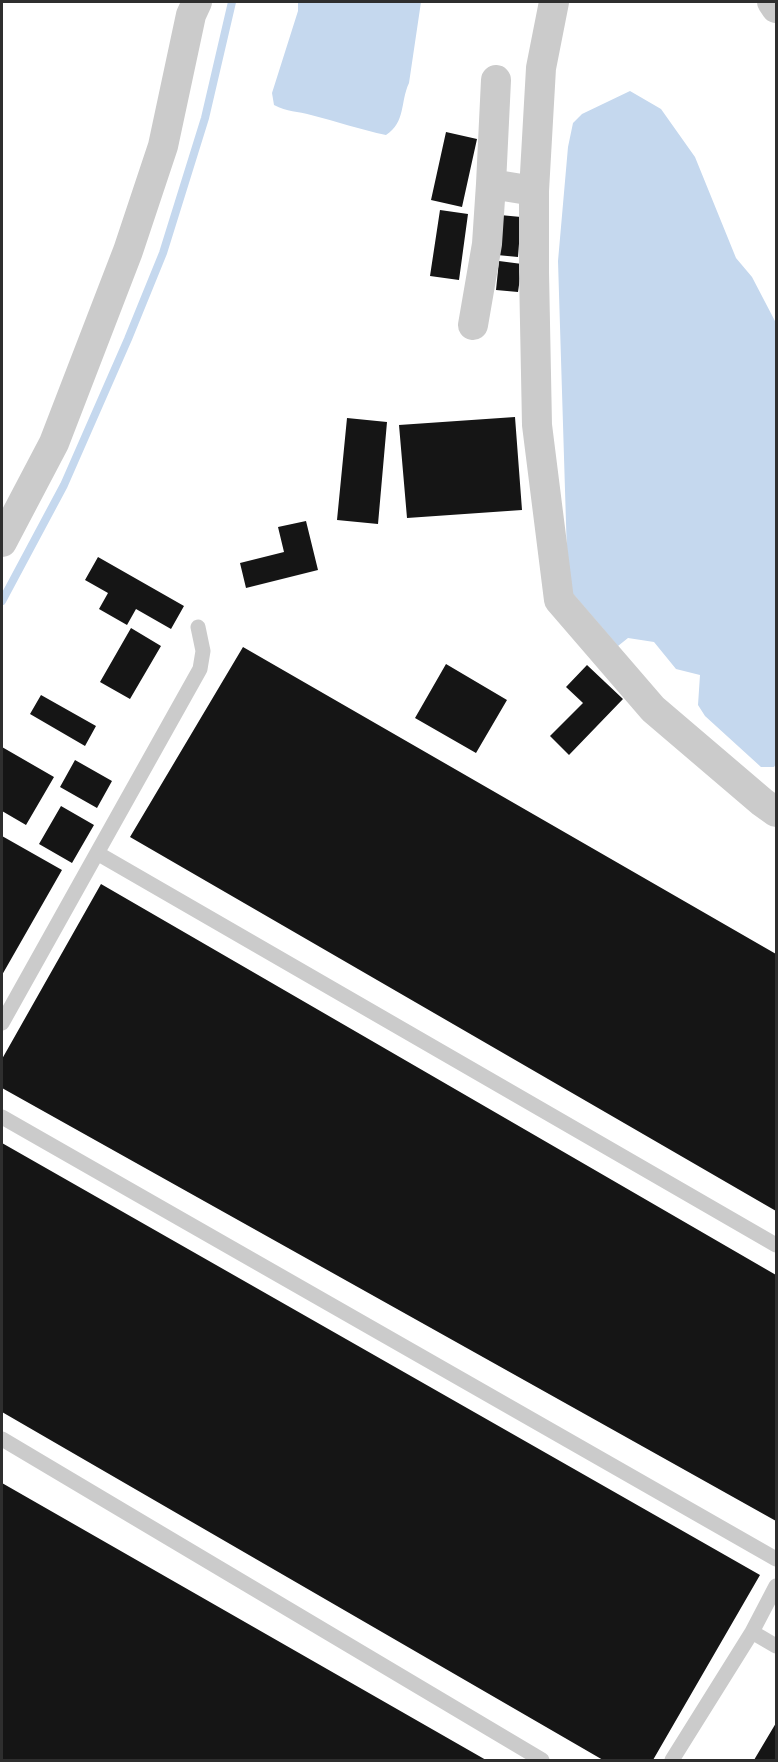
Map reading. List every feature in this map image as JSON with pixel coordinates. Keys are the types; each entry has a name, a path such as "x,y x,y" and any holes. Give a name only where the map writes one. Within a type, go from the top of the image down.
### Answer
{"street":[{"path":"2,542 54,443 128,251 163,146 191,15 197,2"},
{"path":"554,2 541,68 534,191 537,425 559,600 654,709 762,802 777,812"},
{"path":"772,2 777,8"},
{"path":"473,325 487,244 496,80"},
{"path":"491,184 534,191"}],"lane":[{"path":"2,1023 200,669 203,651 198,627"},
{"path":"97,853 777,1245"},
{"path":"2,1117 777,1559"},
{"path":"2,1439 542,1761"},
{"path":"672,1761 752,1632 777,1586"},
{"path":"752,1632 777,1646"}],"water":[{"path":"298,2 421,2 409,83 402,111 397,124 386,135 274,105 272,93 298,11"},
{"path":"630,91 661,109 695,157 736,258 752,277 776,323 776,764 774,767 761,767 705,716 698,705 700,675 676,669 654,642 628,638 618,646 568,588 558,261 568,147 573,123 582,114"}],"building":[{"path":"446,132 477,139 462,207 431,200"},
{"path":"440,210 468,214 459,280 430,276"},
{"path":"500,215 521,217 518,257 497,255"},
{"path":"499,261 522,264 518,292 496,290"},
{"path":"515,417 522,510 407,518 399,425"},
{"path":"347,418 387,422 378,524 337,520"},
{"path":"306,521 318,570 246,588 240,563 284,552 278,527"},
{"path":"98,557 184,606 171,629 136,609 127,625 99,609 108,593 85,580"},
{"path":"131,628 161,646 130,699 100,682"},
{"path":"243,647 776,954 776,1211 130,837"},
{"path":"446,664 507,700 476,753 415,718"},
{"path":"587,665 623,699 569,755 550,736 583,703 566,687"},
{"path":"41,695 96,726 85,746 30,714"},
{"path":"2,747 54,777 26,825 2,811"},
{"path":"75,760 112,781 97,808 60,787"},
{"path":"61,806 94,825 72,863 39,844"},
{"path":"2,836 62,870 2,975"},
{"path":"101,884 776,1275 776,1521 2,1088 2,1059"},
{"path":"2,1143 760,1575 653,1760 603,1760 2,1412"},
{"path":"2,1483 486,1760 2,1760"},
{"path":"776,1723 776,1760 754,1760"}],"waterway":[{"path":"2,601 64,485 163,253 205,118 232,2"}]}
